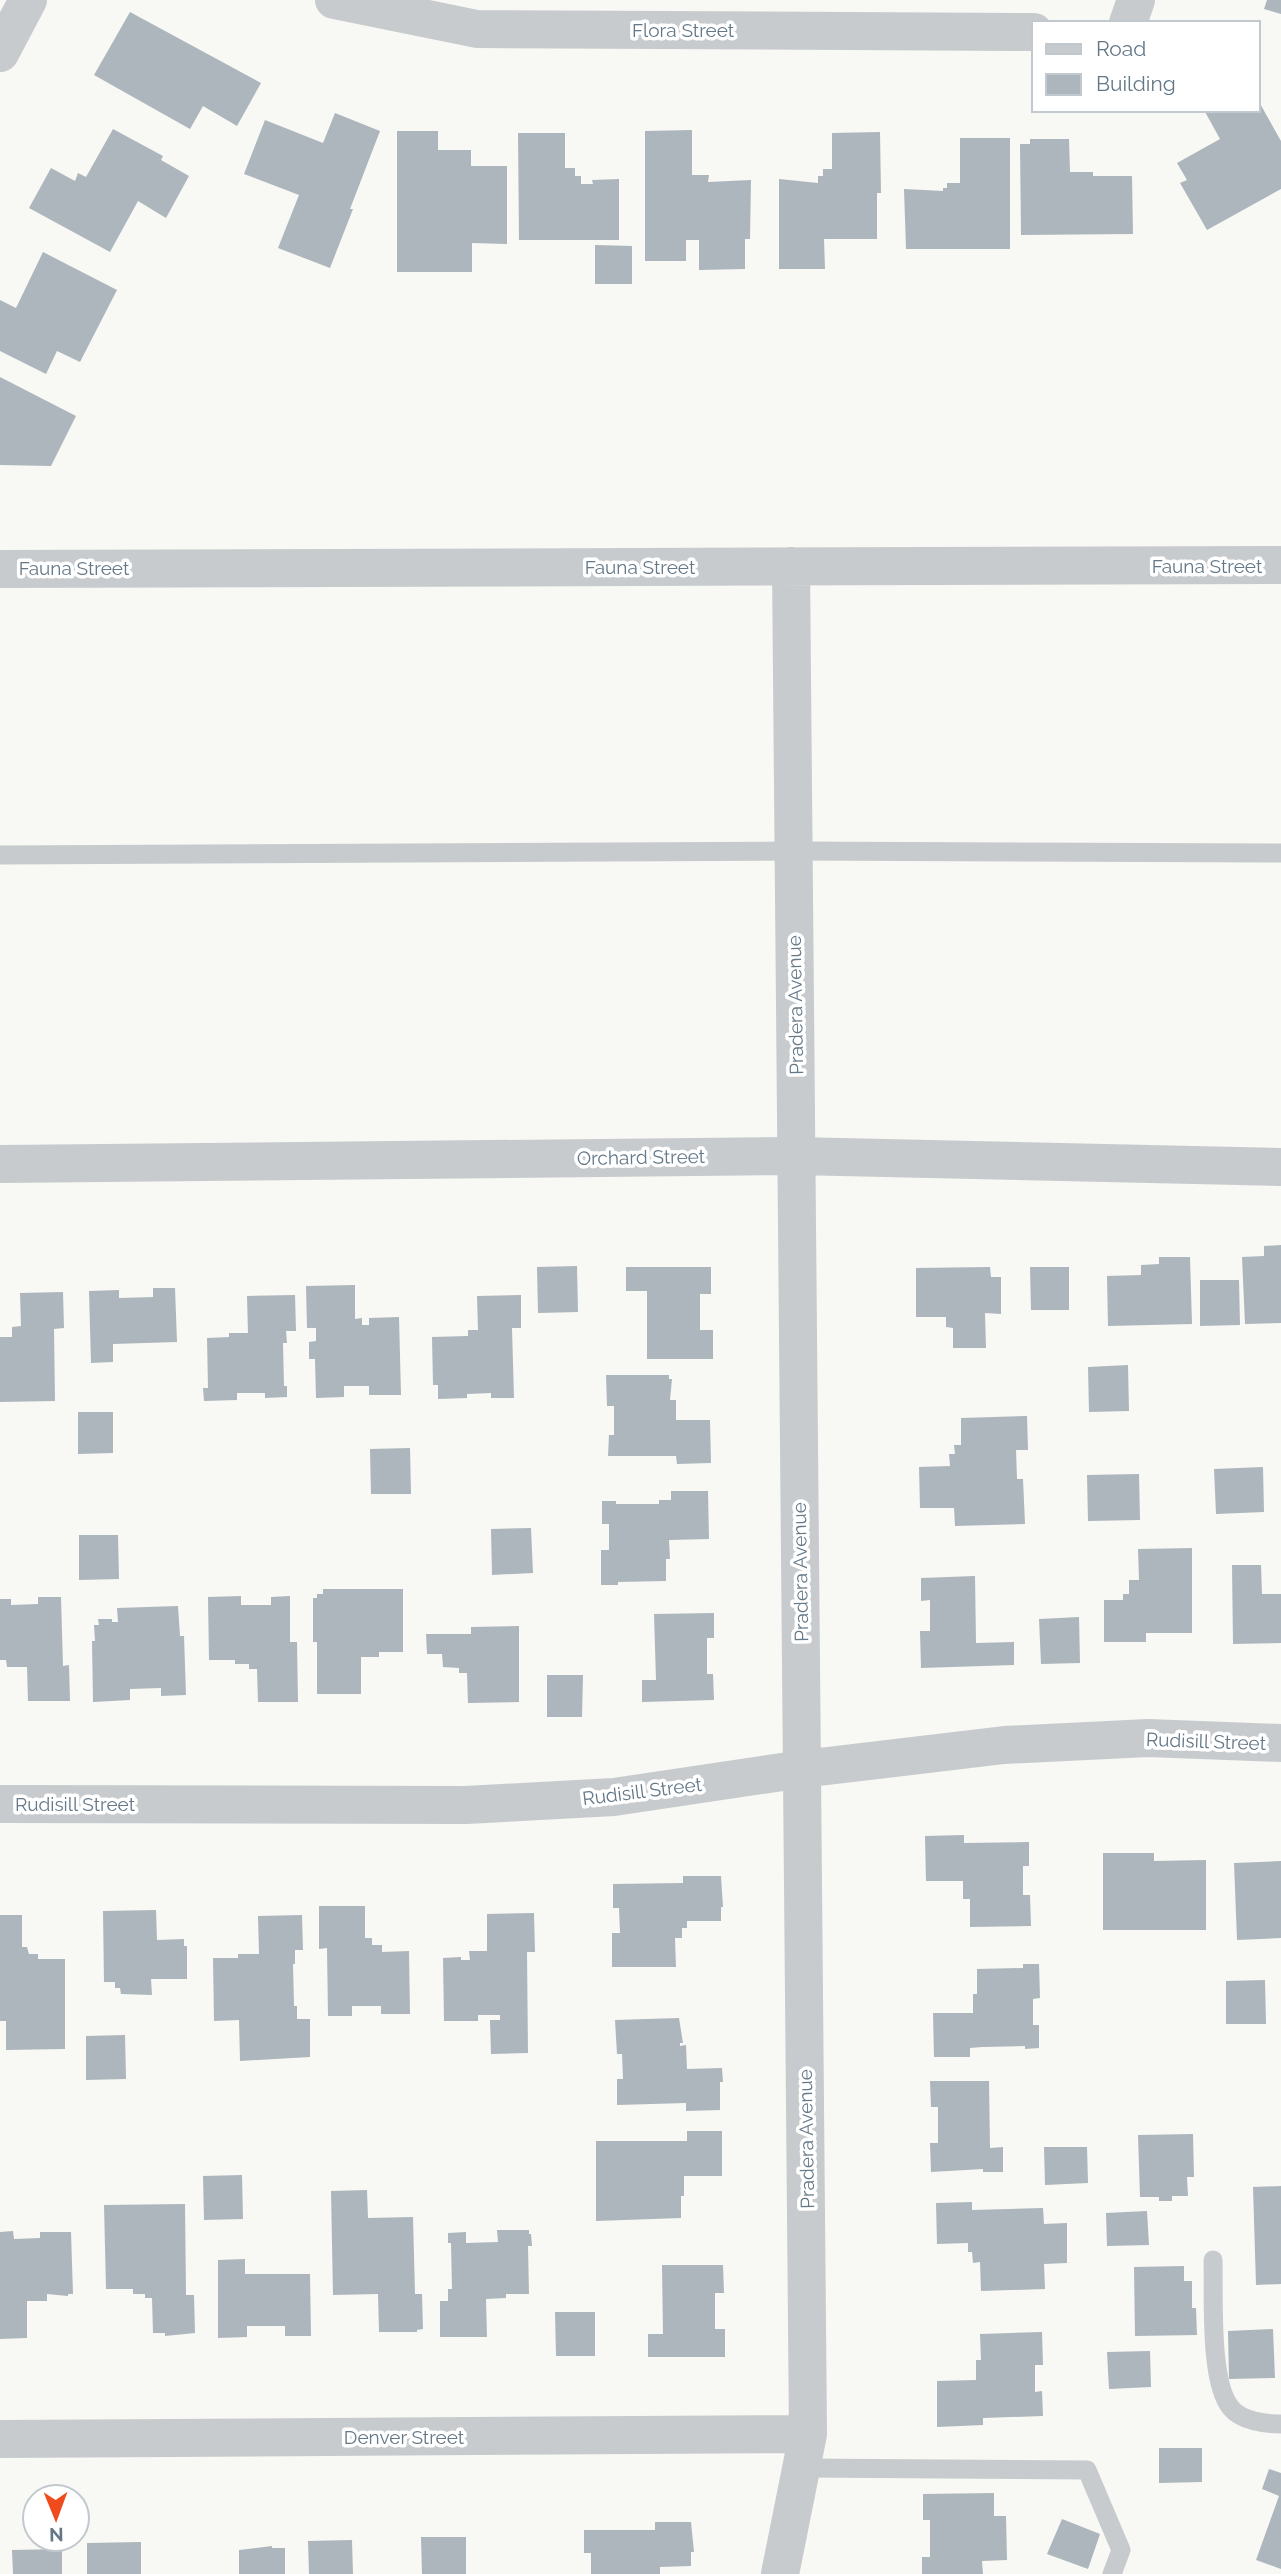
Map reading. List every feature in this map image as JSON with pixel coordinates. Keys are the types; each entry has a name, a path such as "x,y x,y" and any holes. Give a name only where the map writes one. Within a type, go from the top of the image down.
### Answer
{"street":[{"path":"0,53 28,0"},
{"name":"Flora Street","path":"334,0 477,29 1032,32"},
{"path":"1129,21 1136,0"},
{"name":"Fauna Street","path":"0,569 1281,565"},
{"name":"Pradera Avenue","path":"780,2574 805,2451 791,566"},
{"name":"Orchard Street","path":"0,1164 796,1156 1281,1167"},
{"name":"Rudisill Street","path":"0,1804 466,1805 614,1797 802,1769 1004,1745 1147,1738 1281,1743"},
{"name":"Denver Street","path":"0,2439 805,2451"}],"lane":[{"path":"0,855 793,851 1281,853"},
{"path":"1213,2260 1217,2368 1221,2393 1232,2410 1250,2420 1281,2424"},
{"path":"805,2451 1087,2470 1121,2550 1112,2574"}],"building":[{"path":"1267,0 1281,0 1281,14 1264,9"},
{"path":"130,12 261,83 237,126 203,106 190,129 94,75"},
{"path":"1260,104 1281,141 1281,189 1207,230 1180,183 1187,180 1177,163 1220,139 1205,112 1260,112"},
{"path":"335,113 380,131 330,268 278,248 299,195 244,174 265,120 323,143"},
{"path":"113,129 163,156 161,160 189,176 166,218 138,201 110,252 29,208 51,168 75,181 78,173 86,177"},
{"path":"692,130 692,175 709,175 708,182 751,180 750,239 745,239 745,269 699,270 699,240 686,240 686,261 645,261 645,131"},
{"path":"397,131 438,131 438,150 471,150 471,166 507,166 507,244 472,243 472,272 397,272"},
{"path":"880,132 881,193 877,193 877,239 824,239 825,269 779,269 779,179 818,183 818,176 823,176 823,169 832,169 832,133"},
{"path":"518,133 565,133 565,168 575,168 575,176 581,176 581,184 593,184 592,180 619,179 619,240 519,240"},
{"path":"960,138 1010,138 1010,249 906,249 904,189 943,191 943,188 947,188 947,183 960,183"},
{"path":"1030,139 1069,139 1070,172 1093,172 1093,176 1132,176 1133,234 1021,235 1020,144 1030,144"},
{"path":"595,245 632,246 632,284 595,284"},
{"path":"43,252 117,290 80,362 57,351 46,374 0,351 0,300 16,308"},
{"path":"0,377 76,416 51,466 0,465"},
{"path":"1281,1245 1281,1323 1245,1324 1242,1257 1264,1256 1264,1246"},
{"path":"1159,1257 1190,1257 1192,1324 1108,1326 1107,1276 1141,1275 1141,1265 1159,1264"},
{"path":"577,1266 578,1312 538,1313 537,1267"},
{"path":"626,1267 711,1267 711,1294 700,1294 700,1330 713,1330 713,1359 647,1359 647,1291 626,1291"},
{"path":"990,1267 991,1277 1001,1277 1001,1314 985,1313 986,1348 953,1348 953,1328 946,1327 946,1317 916,1317 916,1268"},
{"path":"1030,1267 1069,1267 1069,1310 1031,1310"},
{"path":"1200,1280 1239,1280 1240,1325 1200,1326"},
{"path":"355,1285 355,1319 362,1318 362,1325 369,1325 369,1318 399,1317 401,1395 369,1395 369,1386 344,1386 344,1397 316,1398 315,1359 309,1359 309,1342 316,1341 316,1328 307,1328 306,1286"},
{"path":"153,1288 175,1288 177,1342 113,1344 113,1362 91,1363 89,1291 119,1290 119,1298 153,1297"},
{"path":"63,1292 64,1328 54,1329 55,1401 0,1402 0,1337 12,1337 12,1327 21,1326 20,1293"},
{"path":"295,1295 296,1331 286,1331 287,1343 283,1343 284,1386 287,1386 287,1397 265,1398 265,1393 237,1393 237,1400 204,1401 203,1388 208,1388 207,1338 229,1337 229,1333 248,1333 247,1296"},
{"path":"521,1295 521,1328 512,1328 514,1398 491,1398 491,1393 467,1394 467,1398 438,1399 438,1385 433,1385 432,1337 468,1336 468,1330 478,1330 477,1296"},
{"path":"1128,1365 1129,1411 1089,1412 1088,1367"},
{"path":"606,1375 669,1375 669,1379 672,1379 670,1400 676,1400 676,1420 710,1420 711,1463 677,1464 676,1456 608,1456 609,1435 614,1435 614,1406 607,1406"},
{"path":"78,1412 113,1412 113,1453 78,1454"},
{"path":"1027,1416 1028,1450 1016,1450 1017,1479 1023,1479 1025,1524 955,1526 954,1508 920,1508 919,1467 950,1466 949,1454 955,1454 954,1445 961,1445 961,1418"},
{"path":"410,1448 411,1494 371,1494 370,1449"},
{"path":"1263,1467 1264,1512 1216,1514 1214,1469"},
{"path":"1139,1474 1140,1520 1088,1521 1087,1475"},
{"path":"671,1491 708,1491 709,1539 669,1540 670,1559 666,1559 666,1581 601,1585 601,1550 609,1550 609,1524 602,1524 602,1501 616,1501 616,1504 659,1504 659,1500 671,1500"},
{"path":"531,1528 533,1573 492,1575 491,1529"},
{"path":"79,1535 118,1535 119,1579 79,1580"},
{"path":"1192,1548 1192,1633 1146,1633 1146,1642 1104,1642 1104,1600 1123,1600 1123,1594 1129,1594 1129,1580 1139,1580 1138,1549"},
{"path":"1232,1565 1261,1565 1262,1594 1281,1594 1281,1643 1233,1644"},
{"path":"975,1576 976,1643 1014,1642 1014,1665 921,1668 920,1631 930,1631 930,1600 921,1601 921,1578"},
{"path":"323,1589 403,1589 403,1652 379,1652 379,1657 361,1657 361,1694 317,1694 317,1642 313,1642 313,1598 317,1598 317,1594 323,1594"},
{"path":"241,1596 241,1605 271,1605 271,1597 290,1596 290,1642 297,1642 298,1702 258,1702 257,1669 249,1669 249,1664 235,1664 235,1660 209,1660 208,1597"},
{"path":"38,1597 61,1597 63,1666 69,1665 70,1701 28,1701 27,1667 7,1667 6,1660 0,1660 0,1599 11,1599 11,1605 38,1604"},
{"path":"178,1606 180,1636 184,1636 186,1695 161,1696 161,1688 130,1689 130,1700 93,1702 92,1641 95,1641 94,1625 99,1625 98,1619 118,1622 117,1608"},
{"path":"714,1613 714,1638 707,1638 707,1674 713,1674 714,1700 642,1702 642,1680 656,1680 654,1614"},
{"path":"1079,1617 1080,1663 1041,1664 1039,1619"},
{"path":"519,1626 519,1702 468,1703 467,1673 459,1673 459,1668 443,1667 442,1654 427,1654 426,1634 471,1634 471,1627"},
{"path":"547,1675 583,1675 582,1717 547,1717"},
{"path":"964,1835 964,1843 1029,1842 1029,1866 1023,1866 1023,1895 1030,1895 1031,1926 970,1927 970,1899 963,1899 963,1881 926,1881 925,1836"},
{"path":"1103,1853 1154,1853 1154,1861 1206,1860 1206,1930 1103,1930"},
{"path":"1281,1861 1281,1938 1237,1940 1234,1863"},
{"path":"683,1876 721,1876 721,1921 687,1921 687,1928 682,1928 682,1938 675,1938 676,1967 612,1967 612,1933 620,1933 619,1908 613,1908 613,1884 683,1883"},
{"path":"319,1906 365,1906 365,1938 372,1938 372,1945 382,1945 382,1952 409,1951 410,2014 381,2014 381,2006 352,2006 352,2016 328,2016 327,1948 319,1949"},
{"path":"156,1910 157,1940 184,1939 184,1946 187,1946 187,1979 151,1979 152,1995 121,1994 120,1988 115,1988 115,1982 104,1982 103,1911"},
{"path":"534,1913 535,1952 527,1952 528,2053 491,2054 490,2020 500,2020 500,2015 478,2015 478,2021 444,2021 443,1958 461,1957 461,1960 470,1960 469,1951 487,1951 487,1914"},
{"path":"0,1915 22,1915 22,1947 27,1947 29,1954 38,1954 38,1959 65,1959 65,2049 6,2050 6,2021 0,2021"},
{"path":"302,1915 303,1950 295,1950 293,1964 294,2006 297,2006 297,2019 310,2019 310,2057 240,2061 239,2020 214,2021 213,1958 238,1958 238,1954 259,1954 258,1916"},
{"path":"1023,1964 1039,1964 1040,1998 1033,1999 1033,2025 1039,2025 1039,2048 970,2048 970,2057 934,2057 933,2013 973,2013 973,1994 977,1994 977,1969 1023,1968"},
{"path":"1265,1980 1266,2024 1226,2024 1226,1981"},
{"path":"679,2018 683,2043 680,2043 680,2046 686,2045 687,2069 722,2068 720,2110 686,2111 686,2103 617,2105 617,2079 623,2079 622,2054 617,2054 615,2020"},
{"path":"125,2035 126,2079 86,2080 86,2036"},
{"path":"930,2081 989,2081 990,2148 1003,2147 1003,2172 983,2172 983,2169 931,2172 930,2143 938,2143 938,2107 931,2107"},
{"path":"687,2131 722,2131 722,2176 684,2176 681,2218 596,2221 596,2141 687,2141"},
{"path":"1193,2134 1194,2177 1187,2177 1188,2196 1172,2196 1172,2201 1159,2201 1159,2197 1140,2197 1138,2135"},
{"path":"1044,2147 1087,2147 1088,2183 1045,2185"},
{"path":"242,2175 243,2219 204,2220 203,2176"},
{"path":"1281,2186 1281,2284 1256,2285 1253,2187"},
{"path":"367,2190 368,2218 413,2217 415,2294 422,2294 423,2329 417,2332 379,2332 378,2294 333,2295 331,2191"},
{"path":"972,2202 972,2210 1043,2208 1044,2224 1067,2223 1067,2263 1044,2264 1045,2289 981,2291 980,2262 973,2263 972,2252 968,2252 968,2243 937,2244 936,2203"},
{"path":"185,2204 186,2295 194,2295 195,2333 165,2336 165,2333 153,2333 152,2298 145,2298 145,2294 133,2294 133,2289 106,2289 104,2205"},
{"path":"1147,2211 1149,2245 1107,2246 1106,2213"},
{"path":"497,2230 529,2230 531,2234 532,2246 528,2246 529,2294 506,2294 506,2298 486,2299 487,2337 440,2337 440,2301 448,2301 448,2289 452,2289 451,2243 448,2243 448,2233 466,2232 466,2243 498,2242"},
{"path":"13,2231 14,2239 40,2238 40,2232 71,2232 73,2294 47,2294 47,2301 27,2301 27,2338 0,2339 0,2232"},
{"path":"245,2259 245,2274 310,2274 311,2336 285,2336 285,2326 247,2326 247,2337 218,2338 218,2260"},
{"path":"662,2265 723,2265 724,2293 715,2293 715,2329 725,2329 725,2357 648,2357 648,2334 663,2334"},
{"path":"1184,2266 1184,2281 1192,2281 1192,2308 1196,2308 1197,2335 1135,2336 1134,2267"},
{"path":"555,2312 595,2312 595,2356 556,2356"},
{"path":"1273,2329 1275,2378 1229,2379 1228,2331"},
{"path":"1042,2332 1043,2365 1035,2365 1035,2392 1042,2391 1043,2416 983,2418 983,2425 937,2427 937,2381 976,2380 976,2360 981,2360 980,2334"},
{"path":"1150,2351 1151,2387 1109,2389 1107,2352"},
{"path":"1159,2448 1202,2448 1202,2482 1159,2483"},
{"path":"1269,2469 1281,2473 1281,2569 1256,2560 1279,2496 1262,2489"},
{"path":"994,2493 994,2516 1006,2516 1007,2560 982,2561 983,2574 922,2574 922,2557 930,2557 930,2520 923,2520 923,2494"},
{"path":"1062,2519 1100,2534 1088,2569 1047,2554"},
{"path":"655,2522 691,2522 694,2552 691,2552 691,2566 660,2567 660,2574 591,2574 591,2553 584,2553 584,2530 655,2530"},
{"path":"421,2537 466,2537 466,2574 422,2574"},
{"path":"352,2540 353,2574 309,2574 308,2541"},
{"path":"141,2542 141,2574 87,2574 87,2553 91,2553 91,2543"},
{"path":"272,2546 285,2548 285,2574 239,2574 239,2550"},
{"path":"12,2550 21,2550 21,2553 62,2553 62,2574 13,2574"}]}
